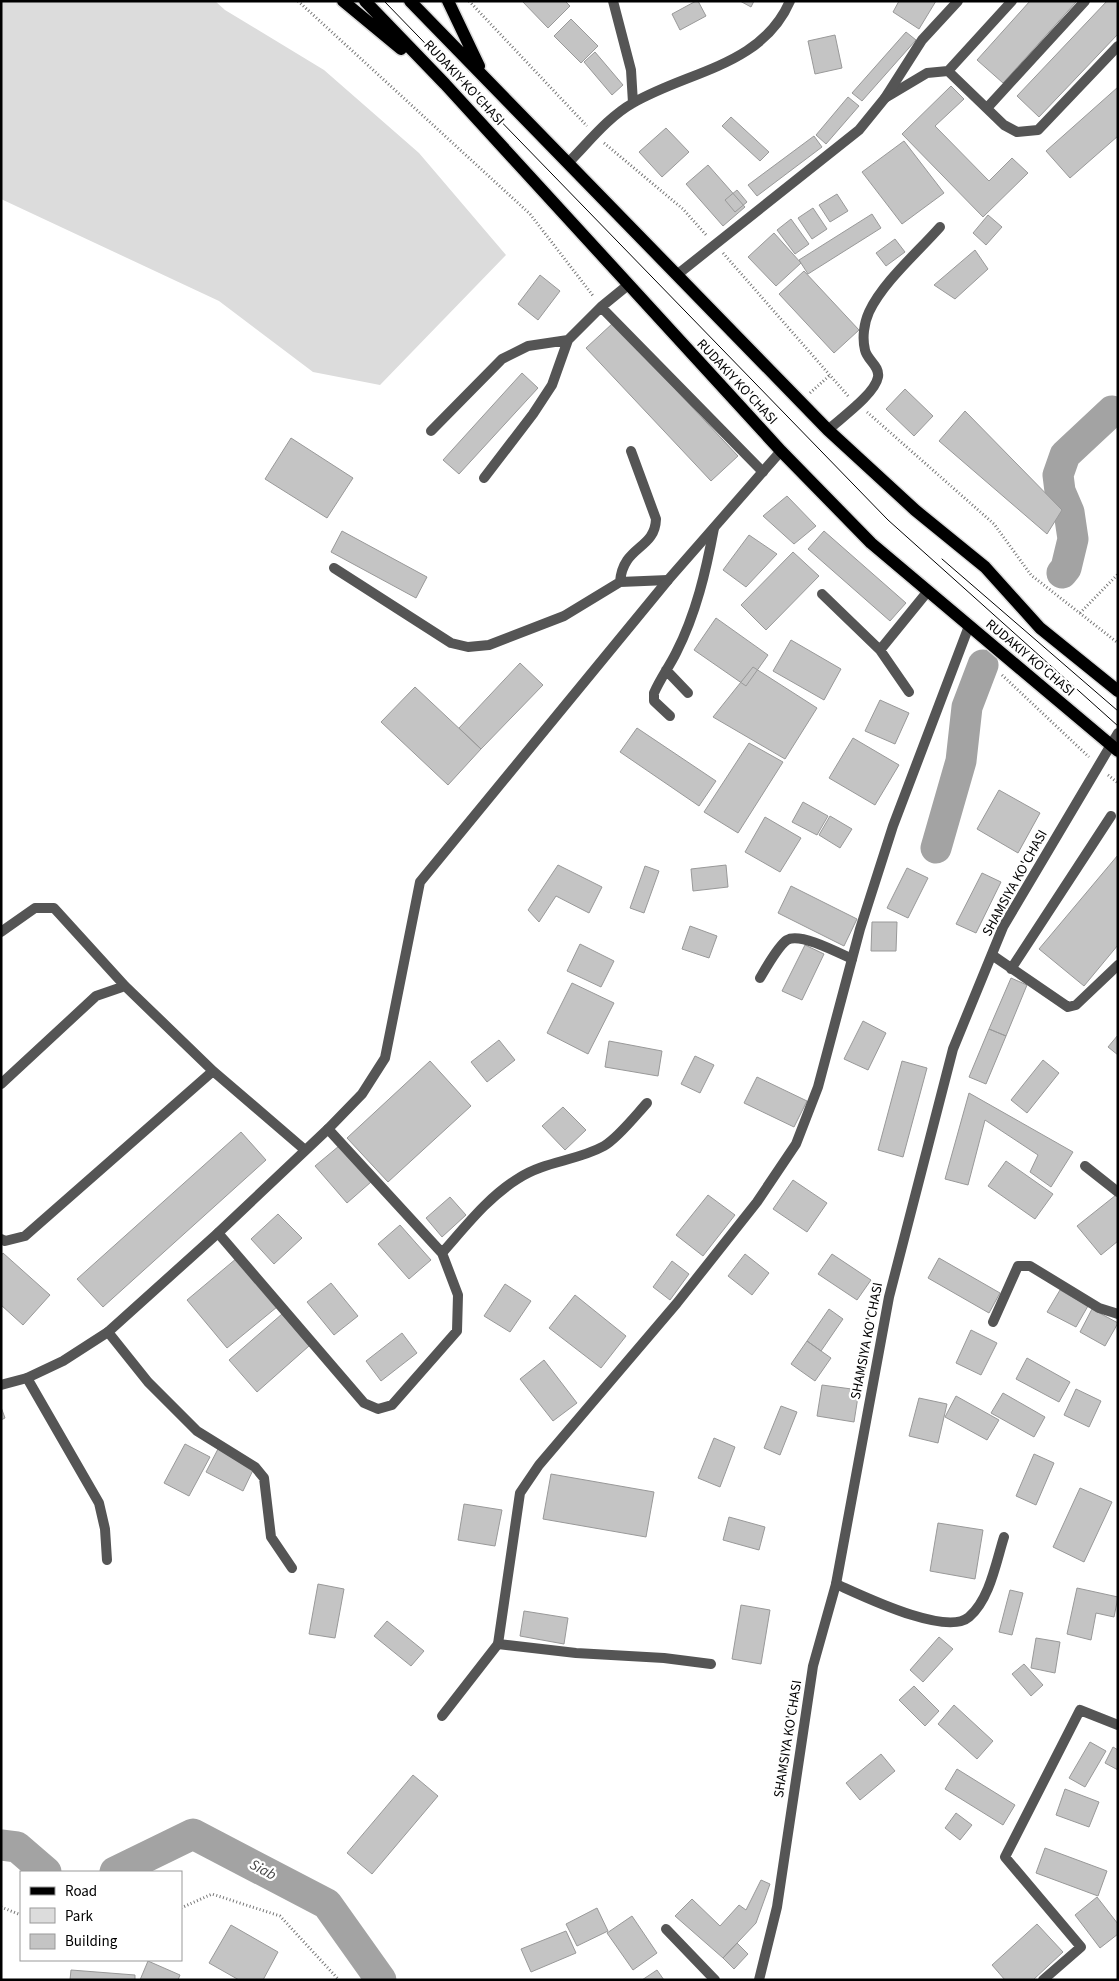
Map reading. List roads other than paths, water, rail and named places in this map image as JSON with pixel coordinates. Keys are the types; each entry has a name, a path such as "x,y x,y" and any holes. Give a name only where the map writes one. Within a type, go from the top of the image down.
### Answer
{"main road":[{"path":"343,1 446,84"},
{"name":"RUDAKIY KO'CHASI","path":"365,1 446,84 781,451 872,543 1114,747"},
{"name":"RUDAKIY KO'CHASI","path":"410,1 828,430 915,510 985,566 1040,628 1118,692"},
{"path":"448,1 484,77"}],"street":[{"path":"613,1 630,70 633,103"},
{"path":"568,163 633,103 741,56 767,36 790,1"},
{"path":"678,274 859,130 885,98 922,40 958,1"},
{"path":"885,98 927,73 948,71 1012,1"},
{"path":"987,108 1085,1"},
{"path":"948,71 1004,125 1017,132 1038,130 1118,46"},
{"path":"828,430 858,404 874,386 878,376 877,369 865,351 864,329 869,313 880,295 940,227"},
{"path":"484,478 533,414 552,385 568,340 628,285"},
{"path":"602,307 763,472"},
{"path":"431,431 502,359 528,346 568,340"},
{"path":"620,582 622,568 629,556 652,537 656,529 656,519 631,451"},
{"path":"1,1385 27,1378 63,1361 108,1332 328,1129 362,1094 385,1058 420,882 668,580 781,451"},
{"path":"670,716 654,701 654,693 676,652 705,574 714,528"},
{"path":"334,568 450,643 468,647 489,645 564,616 620,582 668,580"},
{"path":"880,650 928,591"},
{"path":"822,594 880,650 909,692"},
{"path":"442,1716 498,1644 520,1494 539,1465 677,1303 758,1202 796,1144 818,1087 852,959 893,826 969,626"},
{"path":"666,670 688,693"},
{"name":"SHAMSIYA KO'CHASI","path":"759,1980 776,1907 813,1666 836,1584 889,1297 954,1049 1003,927 1098,766 1114,747 1118,733"},
{"path":"1010,969 1111,816"},
{"path":"1,932 35,908 54,908 125,986 213,1072 305,1150"},
{"path":"760,978 786,941 793,938 802,938 852,959"},
{"path":"992,955 1068,1007 1076,1005 1118,965"},
{"path":"1,1084 96,996 125,986"},
{"path":"1,1239 5,1241 24,1236 213,1072"},
{"path":"442,1253 483,1207 518,1178 544,1164 576,1158 606,1145 648,1103"},
{"path":"218,1232 364,1403 378,1409 392,1405 457,1331 458,1295 442,1253 328,1129"},
{"path":"1085,1166 1118,1192"},
{"path":"993,1322 1018,1266 1024,1265 1030,1266 1099,1308 1118,1314"},
{"path":"108,1332 148,1382 197,1431 254,1467 264,1478 271,1537 292,1568"},
{"path":"27,1378 99,1503 105,1529 107,1560"},
{"path":"836,1584 895,1610 946,1623 968,1618 983,1599 1004,1537"},
{"path":"498,1644 576,1653 664,1658 711,1664"},
{"path":"1043,1980 1081,1947 1005,1857 1080,1710 1118,1725"},
{"path":"666,1929 715,1980"}],"waterway":[{"path":"1062,573 1066,568 1073,539 1069,512 1060,491 1058,475 1065,455 1112,411"},
{"path":"936,848 961,761 967,707 983,665"},
{"name":"Siab","path":"117,1871 193,1834 327,1904 381,1980"},
{"name":"Siab","path":"1,1845 17,1847 45,1871"}],"tram line":[{"path":"384,1 888,520 1118,726"},
{"path":"942,559 1118,711"}]}
